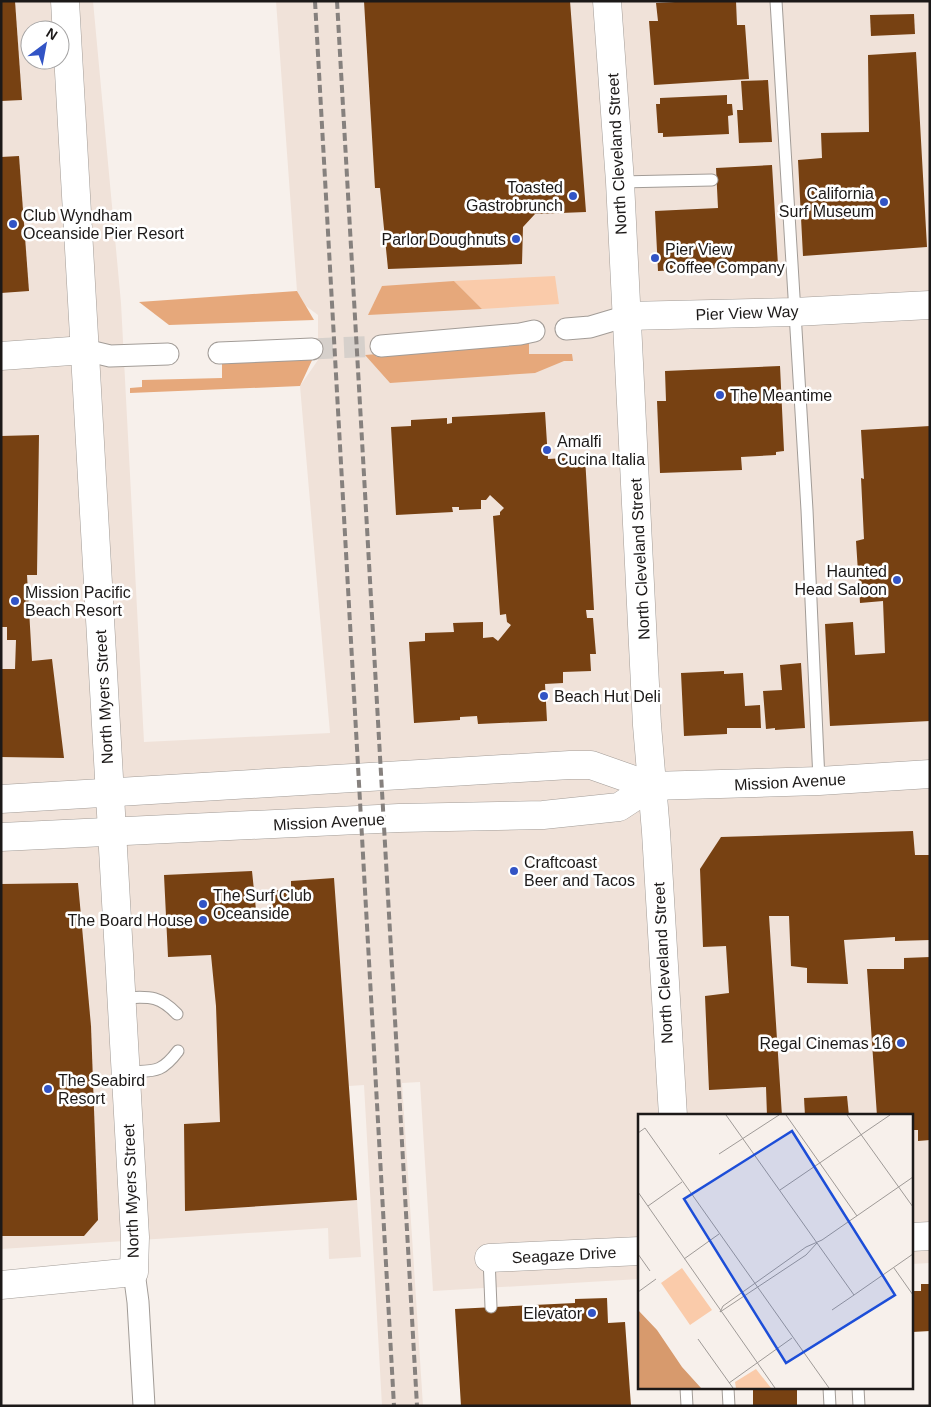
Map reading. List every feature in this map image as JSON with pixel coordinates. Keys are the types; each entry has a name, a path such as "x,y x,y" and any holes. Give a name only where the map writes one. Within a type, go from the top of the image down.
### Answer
{"street":[{"name":"North Myers Street","path":"65,1 135,1237 134,1272"},
{"name":"North Cleveland Street","path":"607,1 620,182 651,786 673,1114"},
{"name":"Pier View Way","path":"566,329 590,327 626,316 794,312 930,305"},
{"path":"381,346 520,334 534,331"},
{"path":"219,353 312,349"},
{"path":"1,356 85,350 110,356 168,354"},
{"name":"Mission Avenue","path":"1,799 570,765 591,765 651,786 819,781 930,774"},
{"name":"Mission Avenue","path":"1,837 399,818 543,814 619,807 651,786"},
{"path":"914,1237 930,1236"},
{"name":"Seagaze Drive","path":"488,1258 638,1251"},
{"path":"1,1285 134,1272 138,1302 144,1406"}],"lane":[{"path":"776,1 807,510 819,781"},
{"path":"620,182 712,180"},
{"path":"122,998 151,996 165,1001 177,1014"},
{"path":"126,1072 156,1070 166,1066 178,1051"},
{"path":"488,1258 491,1307"},
{"path":"686,1390 687,1406"},
{"path":"728,1390 729,1406"},
{"path":"829,1390 830,1406"},
{"path":"858,1390 859,1406"}],"shaded area":[{"path":"1,1 93,1 121,303 144,742 330,733 300,386 318,360 318,315 306,306 297,291 276,1 930,1 930,1263 914,1264 914,1114 638,1114 638,1279 433,1291 420,1082 402,1083 423,1406 382,1406 364,1085 349,1086 361,1257 329,1259 328,1228 1,1249"},
{"path":"555,276 559,304 482,309 454,281"},
{"path":"454,281 482,309 368,315 382,286"},
{"path":"297,291 314,320 169,325 139,302"},
{"path":"529,342 529,354 572,354 573,361 564,361 535,373 390,383 365,355"},
{"path":"314,356 300,386 130,393 130,388 142,387 142,380 222,378 222,358"}],"building":[{"path":"1,1 15,1 22,100 1,101"},
{"path":"364,1 570,1 586,212 535,214 523,227 522,264 388,269 380,188 375,188"},
{"path":"736,1 737,25 745,25 749,79 654,85 649,21 658,21 656,3"},
{"path":"914,14 915,34 871,36 870,15"},
{"path":"916,52 927,247 803,256 798,160 822,158 821,133 869,132 868,55"},
{"path":"768,80 772,142 739,143 737,110 743,110 741,81"},
{"path":"727,95 727,104 732,104 733,115 728,116 729,134 663,137 663,133 658,133 656,104 660,104 660,98"},
{"name":"Club Wyndham Oceanside Pier Resort","path":"19,156 29,291 1,293 1,157"},
{"path":"772,165 778,265 658,271 655,211 718,208 716,168"},
{"path":"780,366 784,451 776,452 776,455 741,457 742,470 660,473 657,401 666,401 665,371"},
{"path":"545,412 548,459 585,457 594,610 586,610 587,618 593,618 596,654 590,654 591,671 563,672 563,683 545,684 547,721 478,724 477,716 460,717 460,720 414,723 409,642 425,641 425,633 454,632 453,623 483,622 483,638 493,637 498,641 511,625 507,622 506,614 500,615 493,516 500,515 504,508 490,495 486,500 481,500 481,509 459,510 459,507 452,507 453,512 396,515 391,427 411,426 411,420 447,418 447,424 452,423 452,417"},
{"path":"930,426 930,721 830,726 825,624 853,622 855,655 885,653 883,601 860,603 856,541 864,539 861,478 864,479 861,430"},
{"name":"Mission Pacific Beach Resort","path":"39,435 37,575 27,575 32,661 52,659 64,758 1,757 1,669 15,669 16,640 7,640 7,627 1,627 1,436"},
{"path":"801,663 805,728 766,729 763,691 782,690 780,665"},
{"path":"724,671 724,674 743,673 745,706 760,705 761,728 727,728 727,734 684,736 681,673"},
{"path":"913,831 915,855 930,855 930,940 895,941 895,937 844,940 848,984 807,983 807,968 791,966 789,916 769,916 782,1114 767,1114 766,1087 709,1090 705,996 729,993 726,946 703,947 700,869 721,837"},
{"path":"252,871 256,910 273,909 271,891 291,889 291,881 334,878 357,1200 185,1211 184,1124 220,1122 216,1006 211,955 168,957 164,875"},
{"name":"The Seabird Resort","path":"78,883 91,1026 98,1220 84,1236 1,1236 1,884"},
{"name":"Regal Cinemas 16","path":"930,957 930,1140 918,1141 918,1130 914,1130 914,1114 877,1114 867,969 904,969 904,958"},
{"path":"847,1096 849,1114 805,1114 804,1098"},
{"path":"921,1284 930,1284 930,1331 914,1332 914,1291 921,1291"},
{"path":"607,1298 608,1323 625,1322 631,1406 461,1406 455,1309 575,1303 575,1299"},
{"path":"753,1390 797,1390 797,1406 753,1406"}],"tunnel":[{"path":"312,349 381,346"}],"railway":[{"path":"315,1 394,1406"},
{"path":"337,1 417,1406"}],"place":[{"name":"Toasted Gastrobrunch","path":"573,196"},
{"name":"California Surf Museum","path":"884,202"},
{"name":"Club Wyndham Oceanside Pier Resort","path":"13,224"},
{"name":"Parlor Doughnuts","path":"516,239"},
{"name":"Pier View Coffee Company","path":"655,258"},
{"name":"The Meantime","path":"720,395"},
{"name":"Amalfi Cucina Italia","path":"547,450"},
{"name":"Haunted Head Saloon","path":"897,580"},
{"name":"Mission Pacific Beach Resort","path":"15,601"},
{"name":"Beach Hut Deli","path":"544,696"},
{"name":"Craftcoast Beer and Tacos","path":"514,871"},
{"name":"The Surf Club Oceanside","path":"203,904"},
{"name":"The Board House","path":"203,920"},
{"name":"Regal Cinemas 16","path":"901,1043"},
{"name":"The Seabird Resort","path":"48,1089"},
{"name":"Elevator","path":"592,1313"}]}
